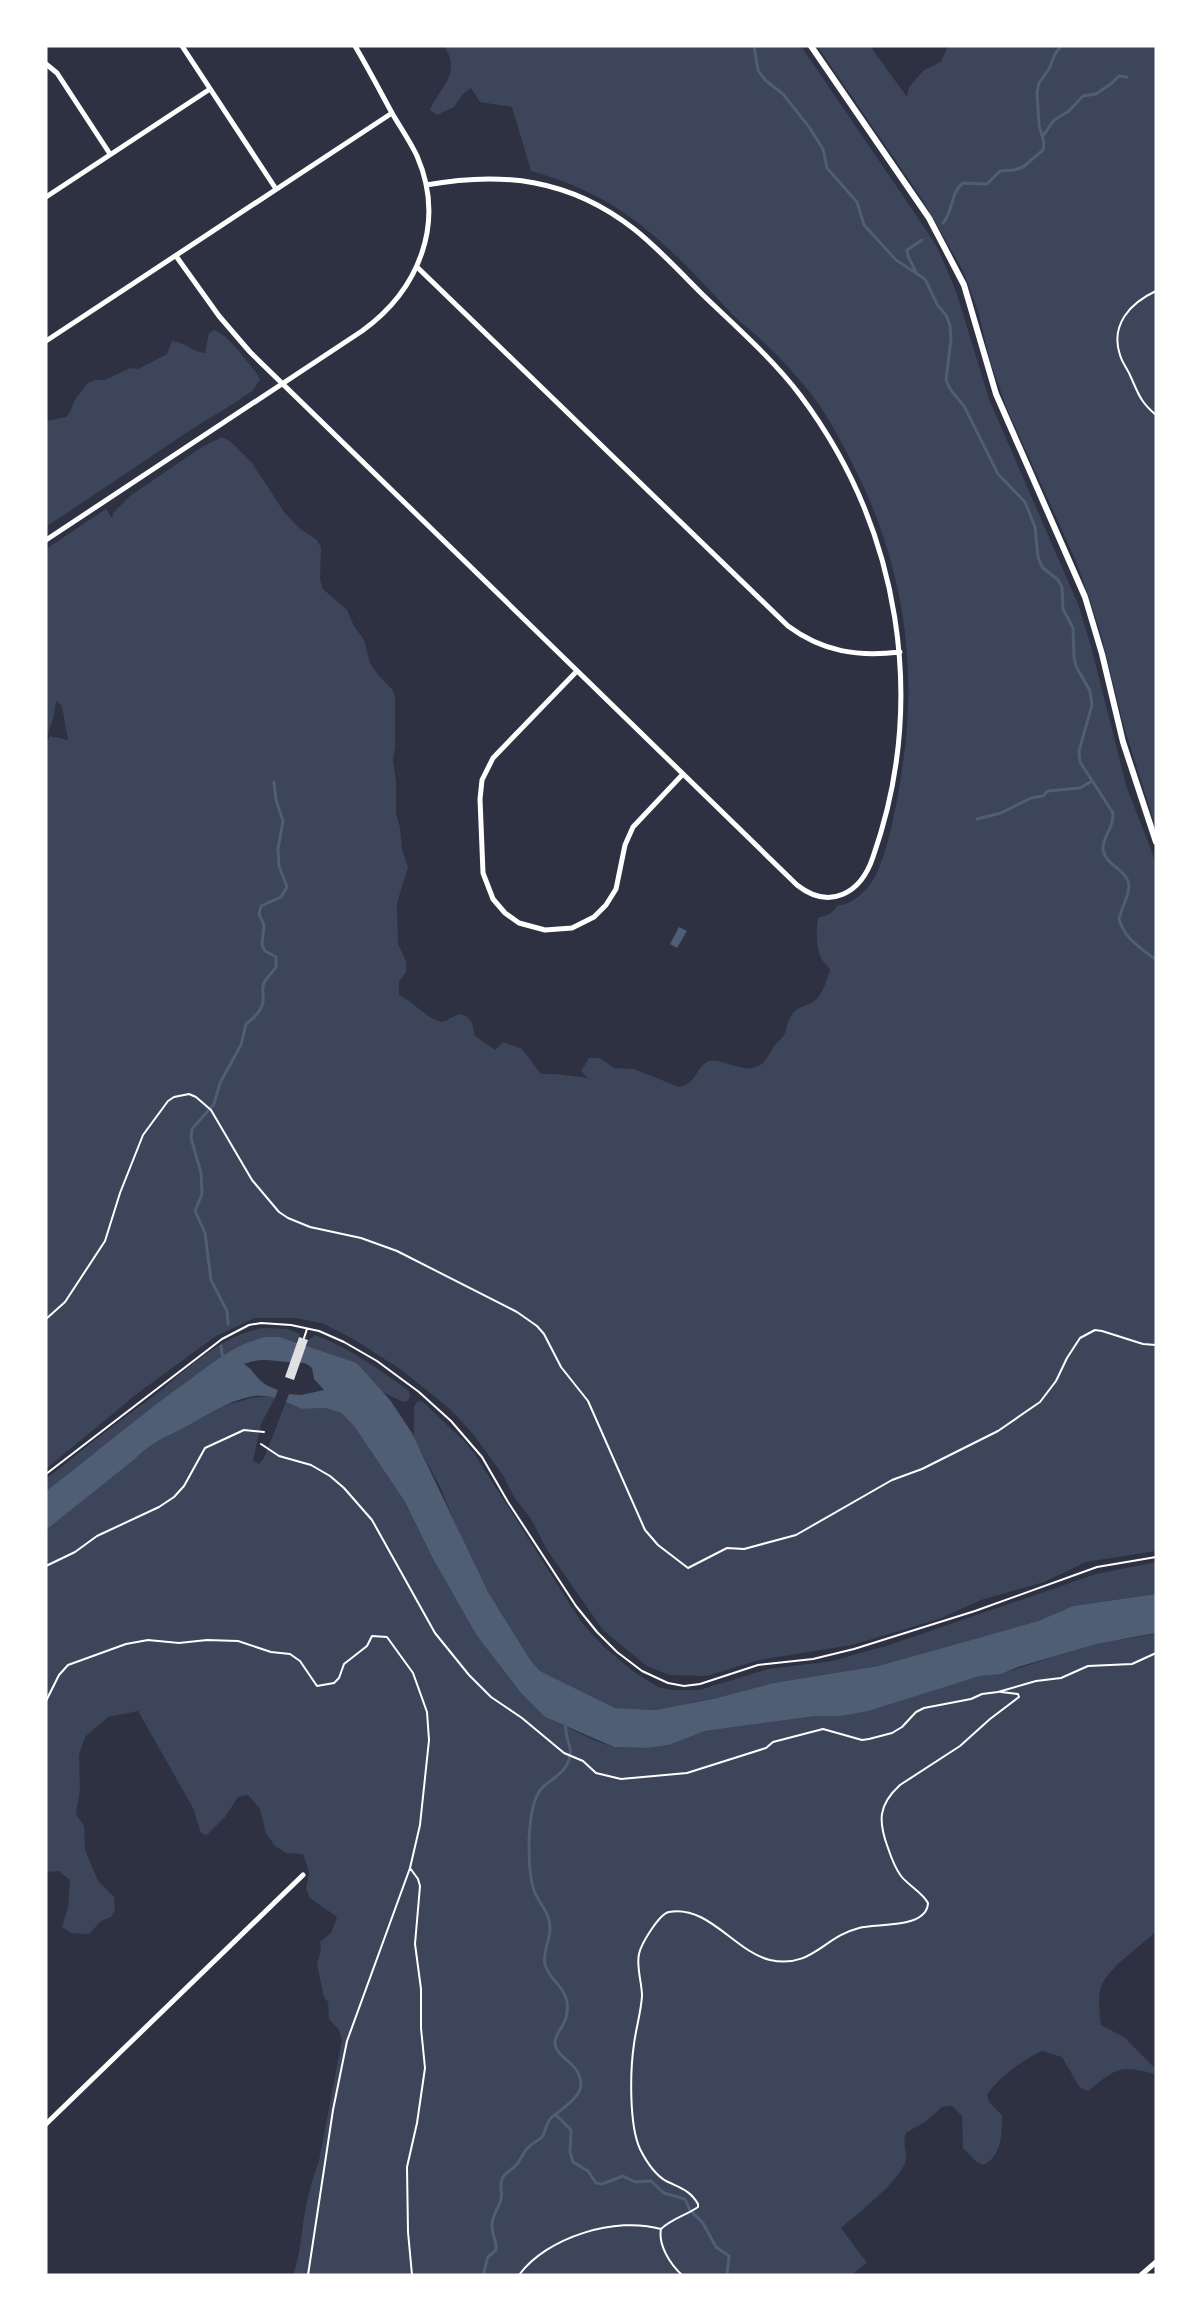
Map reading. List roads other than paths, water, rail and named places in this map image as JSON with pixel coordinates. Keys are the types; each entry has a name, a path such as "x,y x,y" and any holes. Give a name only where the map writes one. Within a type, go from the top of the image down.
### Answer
{"street":[{"path":"182,46 276,189"},
{"path":"46,540 283,384 381,316 398,298 417,267 427,230 426,185 417,156 355,46"},
{"path":"811,46 929,218 964,285 996,394 1085,597 1102,654 1123,742 1156,842"},
{"path":"46,64 57,73 110,154"},
{"path":"46,197 210,89"},
{"path":"46,342 392,113"},
{"path":"176,256 224,322 283,384 797,885 818,896 838,896 850,891 864,877 884,820 894,778 902,700 900,652 895,609 888,577 873,529 856,487 814,415 768,358 644,237 617,217 591,202 552,186 516,179 470,178 426,185"},
{"path":"417,267 788,626 814,642 841,652 871,655 900,652"},
{"path":"577,670 493,758 485,773 481,790 482,866 489,890 499,906 512,918 528,926 545,930 563,930 580,925 594,917 606,905 619,880 625,845 633,827 683,774"},
{"path":"46,2124 303,1875"},
{"path":"1141,2275 1156,2262"}],"waterway":[{"path":"754,46 758,70 765,80 783,94 809,127 823,149 827,168 857,202 864,225 896,260 925,279 938,306 946,315 950,325 951,339 946,380 950,389 964,406 998,474 1025,502 1035,527 1038,557 1042,567 1058,580 1062,587 1063,609 1073,628 1076,666 1090,691 1092,705 1079,751 1080,762 1113,813 1112,824 1103,845 1105,855 1128,880 1128,894 1119,919 1129,938 1156,960"},
{"path":"943,223 949,214 956,192 963,183 987,184 1000,171 1023,167 1043,150 1044,143 1039,125 1037,92 1039,83 1061,46"},
{"path":"1043,136 1054,120 1069,111 1083,96 1096,94 1119,76 1127,77"},
{"path":"916,272 907,250 922,240"},
{"path":"977,819 1001,813 1031,798 1043,796 1048,791 1080,788 1092,781"},
{"path":"228,1324 227,1311 211,1280 205,1233 195,1211 202,1194 201,1173 191,1138 192,1129 214,1104 220,1083 241,1045 246,1024 262,1006 264,983 276,967 276,957 265,951 262,945 264,925 259,914 261,906 281,897 287,887 279,866 278,849 283,821 276,800 274,782"},
{"path":"221,1346 222,1354 226,1359"},
{"path":"483,2275 488,2257 496,2250 492,2224 501,2199 503,2177 517,2164 524,2152 542,2137 550,2119 578,2094 581,2084 577,2071 560,2053 555,2044 555,2039 566,2017 567,2002 563,1991 549,1974 545,1964 550,1922 535,1893 530,1874 529,1860 531,1819 536,1797 544,1786 562,1772 569,1760 570,1750 565,1728 566,1723"},
{"path":"556,2115 571,2130 570,2152 573,2162 588,2171 596,2183 602,2184 623,2176 635,2182 651,2181 664,2193 685,2199 690,2210 703,2223 716,2247 729,2256 727,2275"}]}
